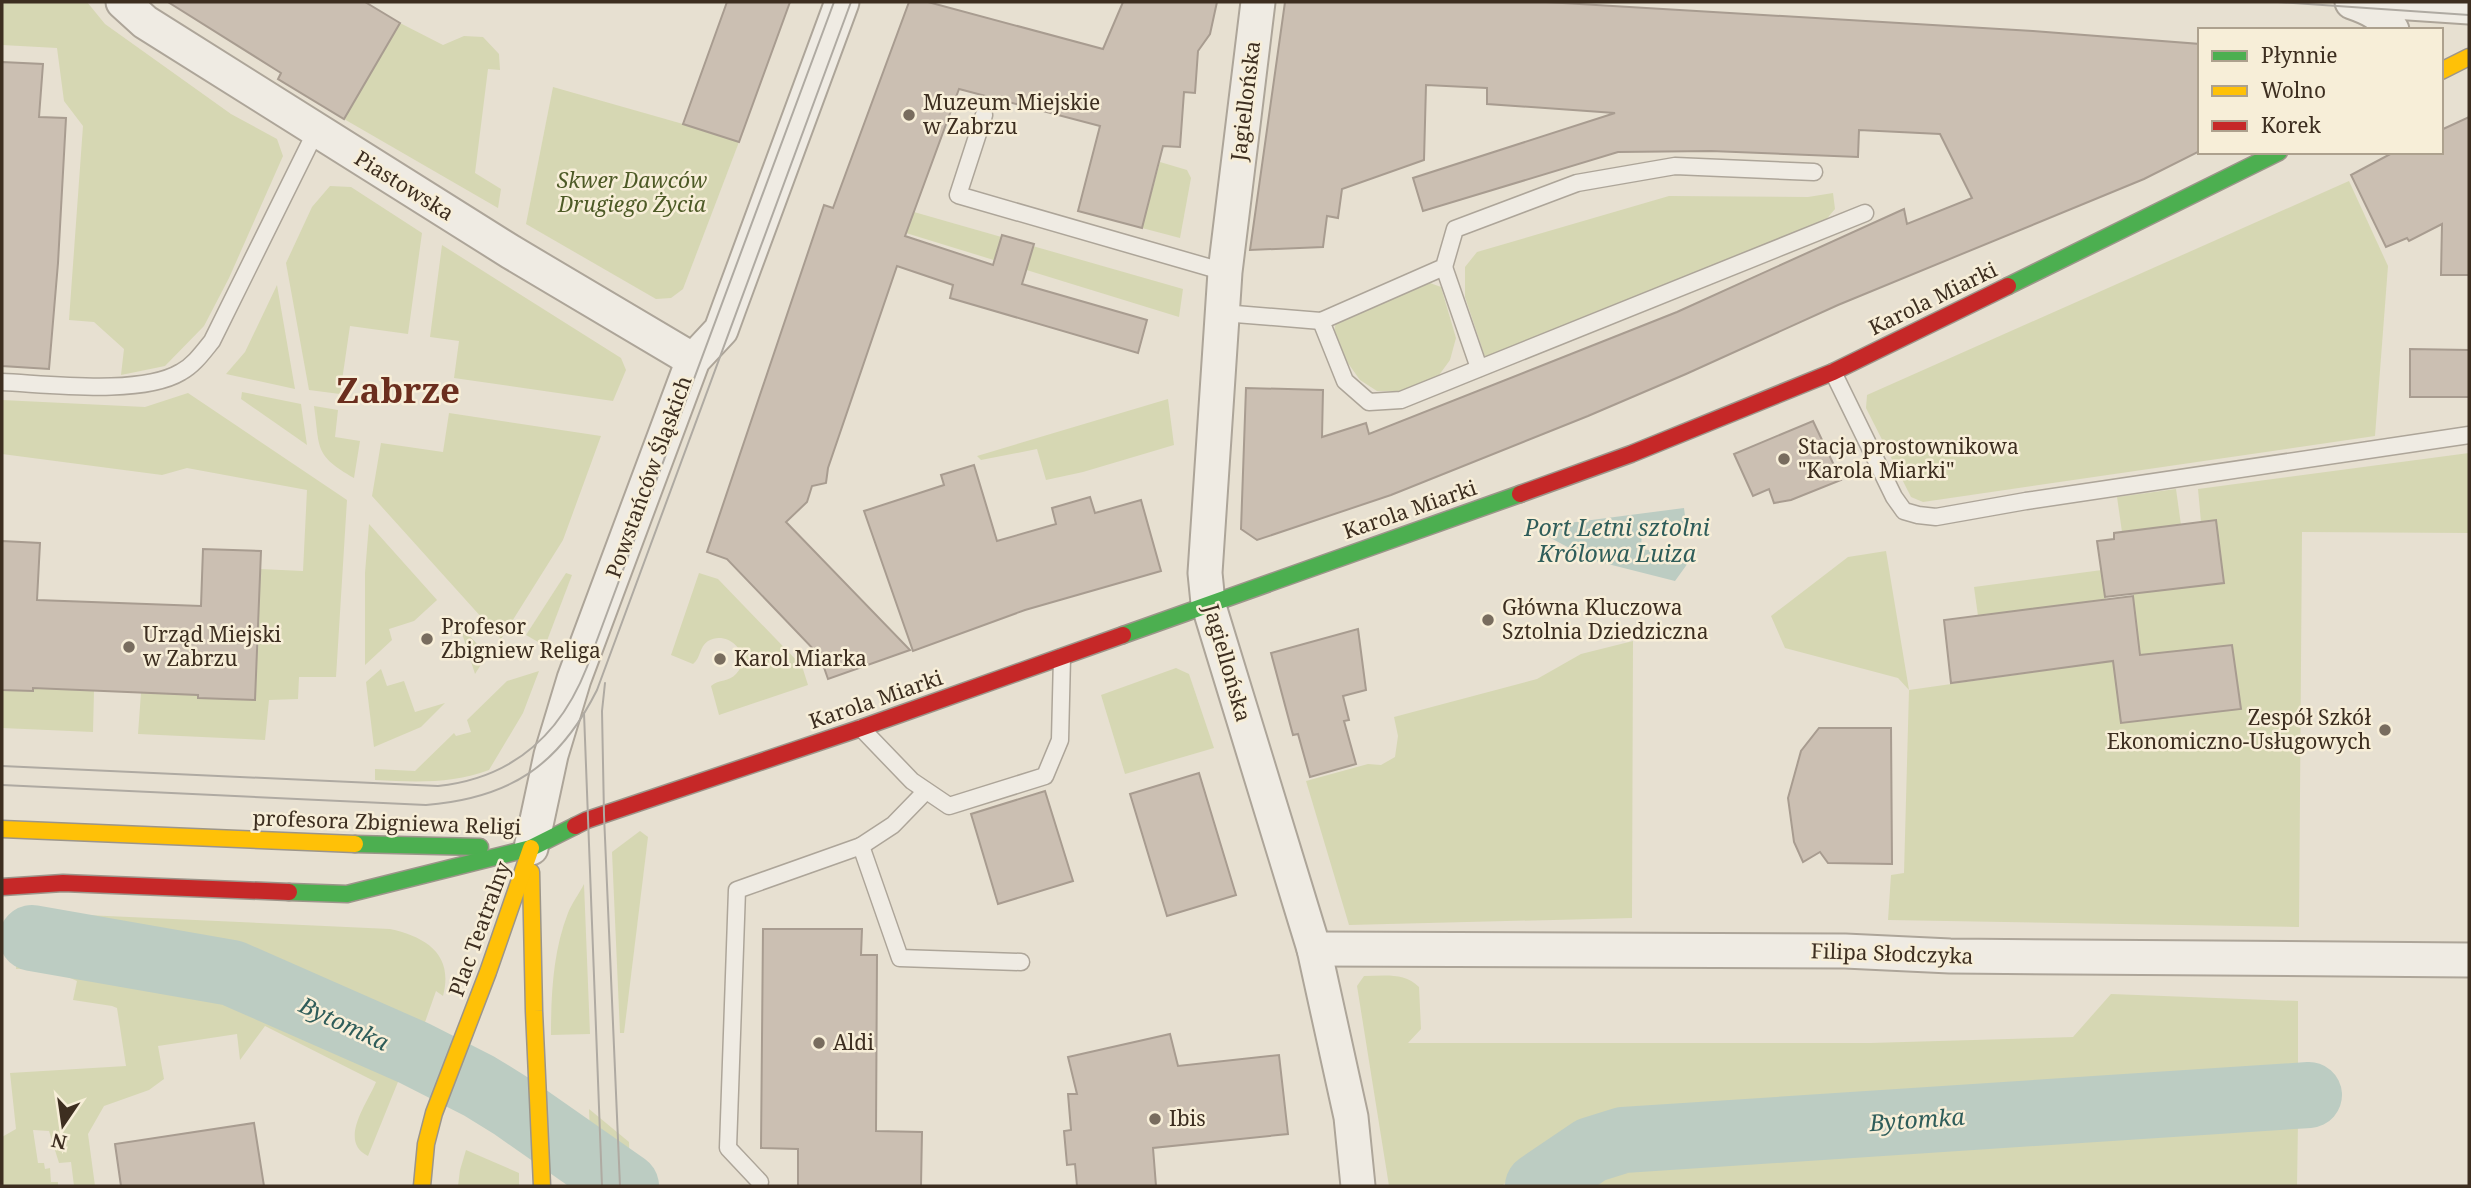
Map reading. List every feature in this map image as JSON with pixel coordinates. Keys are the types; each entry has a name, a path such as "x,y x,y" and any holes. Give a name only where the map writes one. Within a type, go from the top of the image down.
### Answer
{"main road":[{"path":"2443,70 2469,57"},
{"name":"Karola Miarki","path":"531,848 587,820 861,729 1631,454 1750,407 1833,372 2275,154"},
{"name":"profesora Zbigniewa Religi","path":"2,829 349,845 531,848"},
{"name":"profesora Zbigniewa Religi","path":"2,887 63,883 347,894 531,848"},
{"name":"Plac Teatralny","path":"422,1186 426,1144 434,1113 531,848"},
{"name":"Plac Teatralny","path":"531,848 542,1186"}],"street":[{"name":"Piastowska","path":"123,2 145,22 316,131 627,323 693,360"},
{"name":"Powstańców Śląskich","path":"531,848 551,755 570,692 693,360 721,330 842,2"},
{"name":"Jagiellońska","path":"1258,2 1225,272 1205,573 1208,603 1314,949 1351,1117 1358,1186"},
{"path":"2352,2 2371,8 2387,20 2391,28"},
{"path":"2394,2 2469,7"},
{"name":"Filipa Słodczyka","path":"1314,949 1845,951 1950,957 2469,960"}],"lane":[{"path":"984,115 958,195 1225,272"},
{"path":"2,382 140,385 180,373 188,367 212,341 228,314 316,131"},
{"path":"1479,368 1444,267 1455,229 1577,183 1675,166 1814,172"},
{"path":"1321,321 1345,382 1369,402 1401,400 1865,213"},
{"path":"1223,313 1321,321 1444,267"},
{"path":"1833,372 1894,497 1904,511 1936,517 2026,501 2469,435"},
{"path":"861,729 912,781 949,806 1045,776 1060,740 1062,657"},
{"path":"760,1182 728,1148 737,890 861,846 893,825 926,791"},
{"path":"861,846 900,958 1021,962"}],"green space":[{"path":"2,2 87,2 105,24 231,114 277,139 283,156 229,278 204,326 165,366 121,375 124,349 94,322 69,320 83,126 64,101 57,48 2,45"},
{"path":"400,23 443,45 464,36 483,37 499,54 500,70 488,69 475,173 501,189 498,208 344,119"},
{"name":"Skwer Dawców Drugiego Życia","path":"553,87 739,142 683,289 671,298 656,299 526,224"},
{"path":"1160,162 1187,170 1191,178 1180,238 1142,228"},
{"path":"2349,181 2388,266 2375,436 1923,502 1911,497 1866,408 1867,395"},
{"path":"330,186 351,187 422,233 408,334 350,326 340,394 309,390 286,263 312,207"},
{"path":"1833,193 1835,209 1824,222 1485,357 1465,297 1465,267 1477,252 1669,196 1808,197"},
{"path":"914,212 1183,289 1179,317 906,233"},
{"path":"442,245 621,358 626,370 613,401 454,378 459,341 430,337"},
{"path":"1430,283 1441,287 1456,338 1450,360 1434,382 1399,391 1377,391 1360,380 1345,359 1333,338 1336,321"},
{"path":"277,285 295,389 226,374 245,352"},
{"path":"242,392 301,404 307,445 241,399"},
{"path":"188,393 347,500 336,677 299,677 298,699 269,700 265,740 138,734 141,693 198,695 260,569 303,571 307,490 187,468 162,475 2,454 2,400 145,407"},
{"path":"1168,399 1174,445 1046,480 1037,449 981,460 977,456"},
{"path":"314,406 338,410 335,437 360,441 354,478 332,463 321,449"},
{"path":"449,413 601,436 563,540 501,639 372,496 381,443 443,452"},
{"path":"2469,453 2469,533 2302,532 2299,927 1888,920 1891,875 1904,873 1909,690 2113,661 2121,723 2240,709 2232,645 2140,655 2133,594 2216,520 2201,522 2198,489"},
{"path":"2176,489 2181,525 2122,532 2117,497"},
{"path":"369,524 437,600 414,621 389,629 392,640 365,665 365,573"},
{"path":"1886,551 1909,690 1898,678 1785,648 1771,616 1848,557"},
{"path":"2102,570 2106,599 1978,616 1974,587"},
{"path":"566,573 572,575 545,646 526,635"},
{"path":"699,573 718,579 802,666 808,685 719,715 711,686 733,677 741,667 741,652 737,646 724,639 708,641 693,664 671,655"},
{"path":"459,624 487,655 475,674"},
{"path":"1633,641 1632,918 1349,925 1306,781 1368,764 1381,765 1395,757 1398,736 1394,717 1537,679 1581,654"},
{"path":"1176,668 1189,674 1214,748 1125,774 1101,695"},
{"path":"381,669 387,686 404,681 415,712 445,703 421,727 374,747 366,682"},
{"path":"539,671 523,713 489,770 447,780 375,780 375,769 415,771 454,733 456,736 471,732 467,720 507,681"},
{"path":"33,688 94,691 93,732 2,728 2,690 33,691"},
{"path":"640,831 648,837 624,1033 620,1033 612,852"},
{"path":"584,884 590,1034 551,1035 552,989 559,942 568,913"},
{"path":"19,912 390,929 415,937 441,958 445,981 443,996 436,991 424,1025 357,1009 236,962 36,922 36,949 160,974 272,1008 404,1067 368,1156 359,1149 355,1141 355,1131 376,1082 265,1026 240,1060 237,1034 158,1046 164,1079 149,1090 104,1106 88,1134 95,1186 74,1186 71,1162 59,1163 49,1131 33,1130 38,1163 44,1163 45,1169 50,1168 51,1182 58,1182 58,1186 2,1186 2,1137 16,1129 10,1073 126,1066 117,1008 73,1000 77,981 61,974 57,964 34,963 33,968 16,969"},
{"path":"1364,976 1400,977 1419,987 1421,1029 1408,1043 1870,1043 2073,1037 2111,994 2298,1001 2298,1068 2253,1081 1646,1114 1555,1152 1501,1186 1389,1186 1357,986"},
{"path":"589,1109 629,1142 630,1186 592,1186"},
{"path":"2298,1123 2297,1186 1577,1186 1605,1165 1665,1157"},
{"path":"466,1150 519,1173 519,1186 458,1186"}],"water":[{"name":"Port Letni sztolni Królowa Luiza","path":"1684,508 1686,524 1642,530 1641,549 1693,556 1675,581 1592,560 1543,534 1553,525"}],"building":[{"path":"168,2 365,2 400,23 344,119 278,79 281,73"},
{"path":"727,2 790,2 739,142 683,124"},
{"path":"909,2 928,2 1103,49 1123,2 1217,2 1210,34 1198,51 1195,93 1184,92 1180,147 1163,146 1142,228 1078,211 1100,126 959,89 905,236 993,265 1002,235 1034,244 1022,284 1147,320 1138,353 950,298 953,285 897,266 828,468 826,483 812,486 807,502 786,522 910,650 828,679 820,656 727,559 707,552 824,205 833,208"},
{"path":"1285,2 1546,2 2033,31 2198,44 2198,152 2144,179 1838,305 1588,416 1391,495 1257,540 1241,529 1246,388 1323,390 1322,437 1366,423 1369,434 1677,312 1904,209 1907,224 1972,198 1940,134 1859,130 1858,157 1711,151 1618,152 1423,211 1413,178 1615,113 1487,104 1487,88 1426,85 1424,160 1342,189 1338,218 1327,216 1323,247 1250,250"},
{"path":"2,62 43,64 39,117 66,118 49,369 2,366"},
{"path":"2469,117 2469,275 2441,275 2442,224 2409,241 2407,238 2386,247 2351,175 2390,154 2443,154 2443,129"},
{"path":"2410,349 2469,350 2469,397 2410,397"},
{"name":"Stacja prostownikowa \"Karola Miarki\"","path":"1813,421 1841,480 1791,500 1774,503 1769,489 1753,496 1734,454"},
{"path":"974,465 997,541 1056,524 1052,508 1090,497 1095,513 1141,500 1161,571 1025,610 913,651 864,511 944,485 941,475"},
{"path":"2216,520 2224,583 2105,597 2097,541 2114,539 2114,533"},
{"name":"Urząd Miejski w Zabrzu","path":"2,541 40,543 37,600 201,606 203,549 261,551 255,700 33,688 33,691 2,690"},
{"path":"2133,596 2140,655 2232,645 2241,709 2121,723 2113,661 1951,683 1944,620"},
{"path":"1358,629 1366,690 1343,696 1349,720 1344,721 1356,764 1310,777 1298,734 1293,735 1271,653"},
{"path":"1819,728 1891,728 1892,864 1828,863 1820,852 1803,862 1794,842 1788,798 1801,751"},
{"path":"1199,773 1236,895 1167,916 1130,794"},
{"path":"1045,791 1073,881 998,904 971,814"},
{"name":"Aldi","path":"763,929 862,929 861,955 877,955 876,1131 922,1132 921,1186 798,1186 798,1149 761,1148"},
{"path":"1170,1034 1178,1066 1279,1055 1288,1134 1153,1148 1156,1186 1077,1186 1075,1164 1067,1165 1064,1131 1071,1130 1068,1094 1077,1094 1068,1057"},
{"path":"254,1123 264,1186 121,1186 115,1144"}],"waterway":[{"name":"Bytomka","path":"32,938 232,973 414,1053 479,1086 626,1186"},
{"name":"Bytomka","path":"1538,1186 1591,1150 1623,1140 2309,1095"}],"tram line":[{"path":"2,766 438,786 489,774 511,763 548,733 563,714 587,667 834,2"},
{"path":"2,785 426,805 483,795 507,786 548,758 566,739 597,690 851,2"},
{"path":"2278,2 2469,15"},
{"path":"605,683 602,711 604,815 620,1186"},
{"path":"584,713 602,1186"}],"traffic: fast":[{"path":"2008,286 2275,154"},
{"path":"1123,635 1520,494"},
{"path":"289,892 347,894 531,848 575,826"},
{"path":"355,844 480,847"}],"traffic: slow":[{"path":"2443,70 2469,57"},
{"path":"2,829 355,844"},
{"path":"422,1186 426,1144 434,1113 488,972 531,848"},
{"path":"531,872 542,1186"}],"traffic: jam":[{"path":"1520,494 1631,454 1833,372 2008,286"},
{"path":"575,826 1123,635"},
{"path":"2,887 63,883 289,892"}],"place":[{"name":"Muzeum Miejskie w Zabrzu","path":"909,115"},
{"name":"Stacja prostownikowa \"Karola Miarki\"","path":"1784,459"},
{"name":"Główna Kluczowa Sztolnia Dziedziczna","path":"1488,620"},
{"name":"Profesor Zbigniew Religa","path":"427,639"},
{"name":"Urząd Miejski w Zabrzu","path":"129,647"},
{"name":"Karol Miarka","path":"720,659"},
{"name":"Zespół Szkół Ekonomiczno-Usługowych","path":"2385,730"},
{"name":"Aldi","path":"819,1043"},
{"name":"Ibis","path":"1155,1119"}],"district":[{"name":"Zabrze","path":"398,391"}]}
